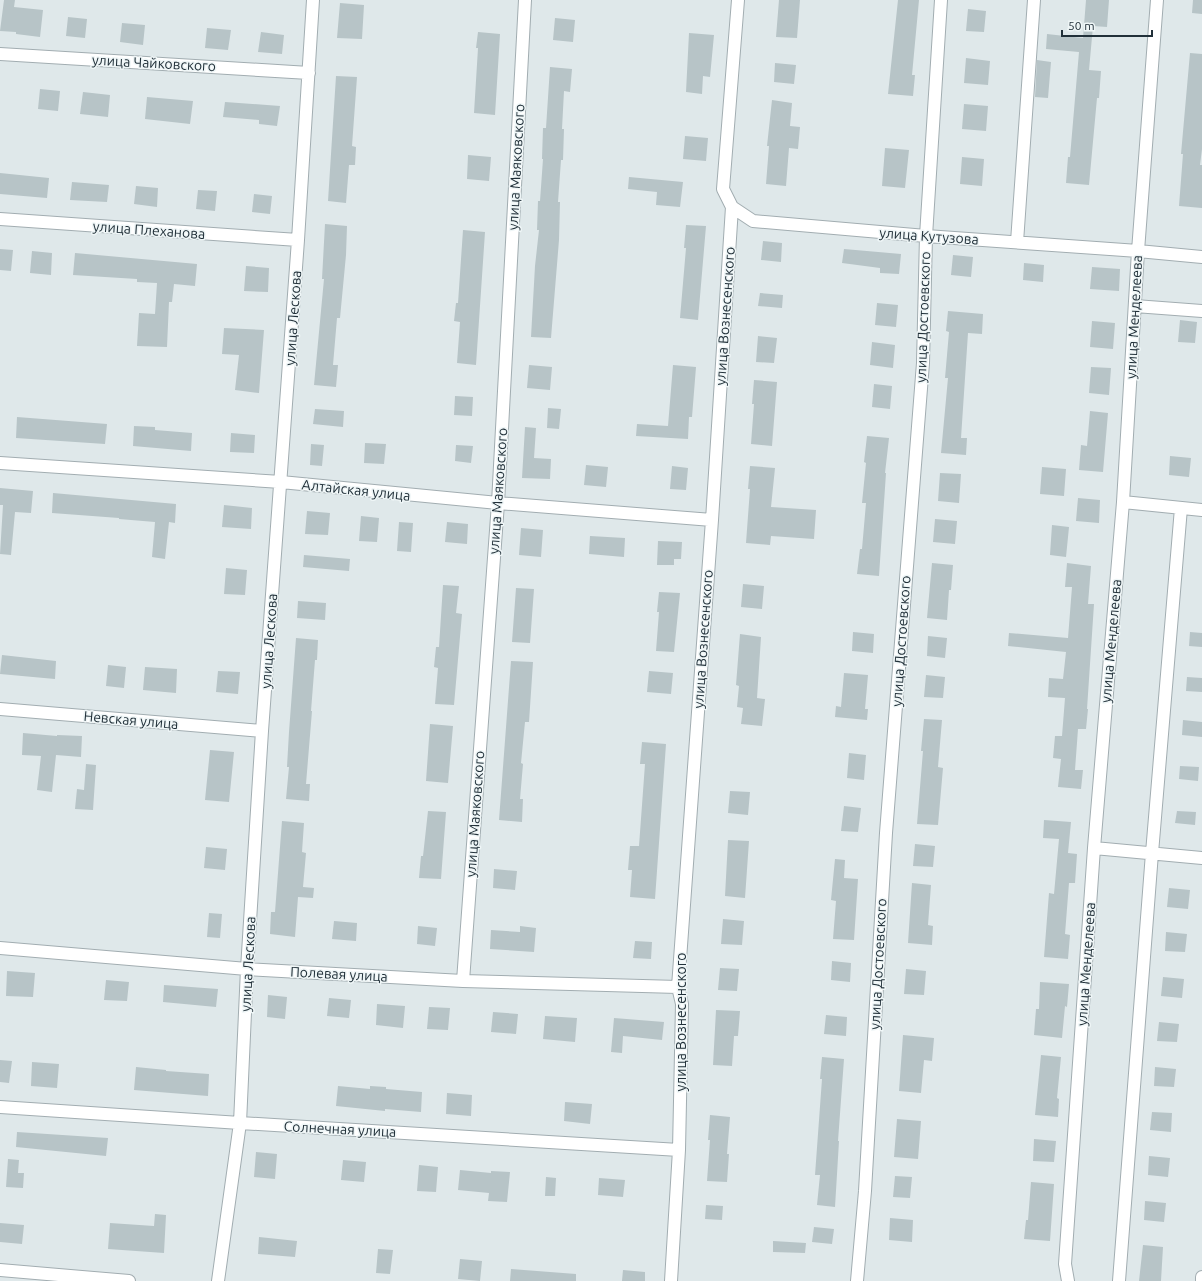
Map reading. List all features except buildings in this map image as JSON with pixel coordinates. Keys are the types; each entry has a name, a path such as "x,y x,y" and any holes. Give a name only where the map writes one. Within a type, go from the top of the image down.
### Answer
{"street":[{"name":"улица Лескова","path":"218,1281 240,1123 247,969 262,731 298,240 313,0"},
{"name":"улица Маяковского","path":"463,981 498,503 525,0"},
{"path":"732,207 723,190 738,0"},
{"name":"улица Достоевского","path":"858,1281 865,1191 886,833 923,363 926,236 941,0"},
{"path":"1017,242 1034,0"},
{"name":"улица Менделеева","path":"1068,1281 1065,1264 1094,848 1123,502 1138,251 1157,0"},
{"name":"улица Чайковского","path":"0,54 309,72"},
{"name":"улица Кутузова","path":"732,207 753,221 1202,257"},
{"name":"улица Вознесенского","path":"671,1281 680,1150 682,1004 678,987 712,520 732,207"},
{"name":"улица Плеханова","path":"0,219 298,240"},
{"path":"1135,306 1202,311"},
{"name":"Алтайская улица","path":"0,463 281,482 498,503 712,520"},
{"path":"1123,502 1202,510"},
{"path":"1119,1281 1152,854 1181,508"},
{"name":"Невская улица","path":"0,709 262,731"},
{"path":"1094,848 1202,858"},
{"name":"Полевая улица","path":"0,948 247,969 463,981 678,987"},
{"name":"Солнечная улица","path":"0,1107 680,1150"},
{"path":"0,1270 128,1281"}]}
